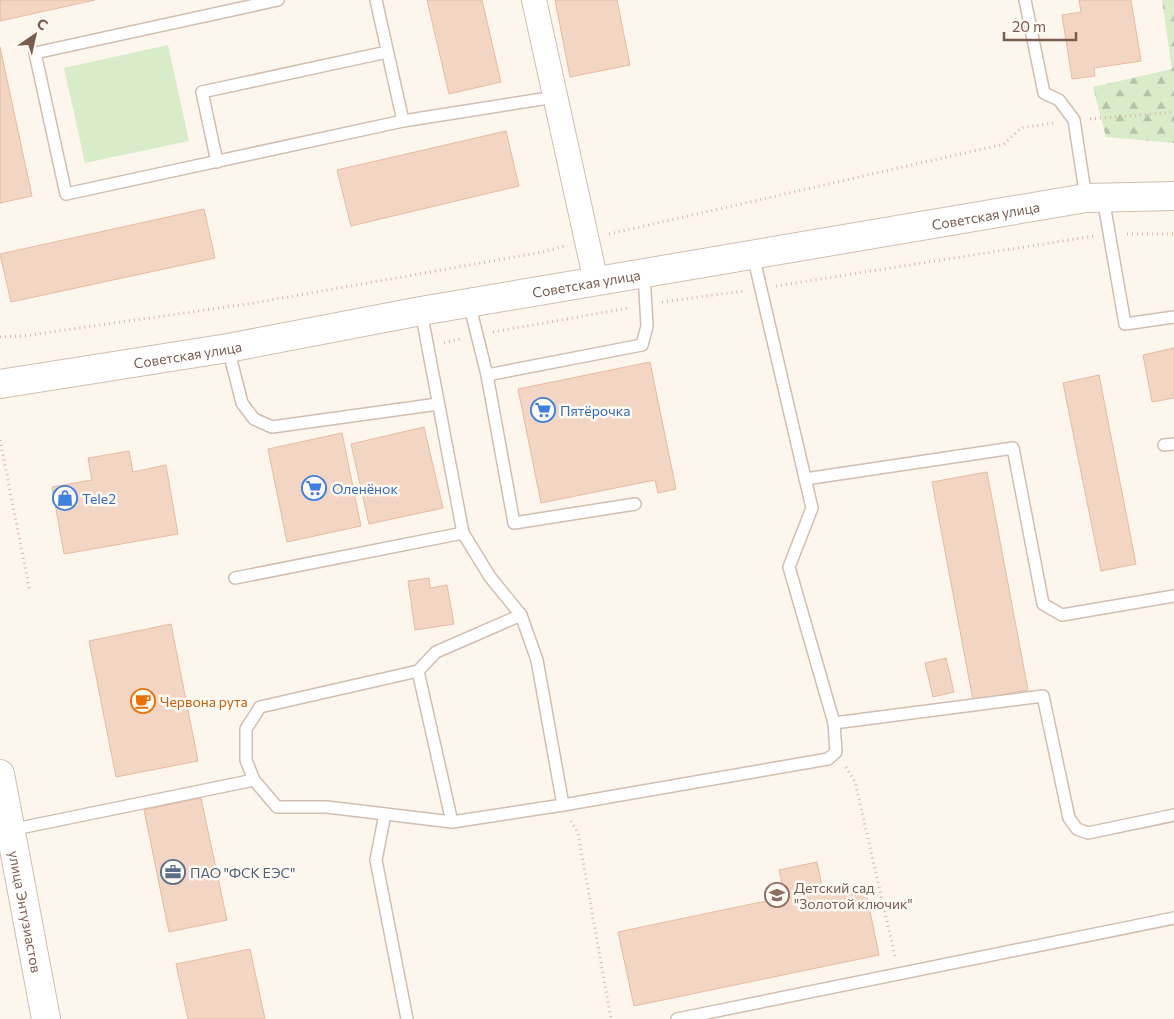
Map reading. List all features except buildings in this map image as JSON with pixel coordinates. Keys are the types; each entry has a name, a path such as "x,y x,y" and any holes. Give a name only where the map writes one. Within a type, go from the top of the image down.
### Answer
{"street":[{"path":"534,0 596,282"},
{"name":"Советская улица","path":"0,384 228,348 469,303 1094,197 1174,196"},
{"name":"улица Энтузиастов","path":"0,774 46,1019"}],"lane":[{"path":"278,0 35,53 66,194 403,121 555,98"},
{"path":"376,0 403,121"},
{"path":"1025,0 1044,93 1060,100 1074,120 1094,197 1109,233 1125,324 1174,317"},
{"path":"217,162 202,92 387,52"},
{"path":"521,615 436,652 418,671 260,707 246,729 246,760 254,780 277,807 327,807 452,822 563,805 828,759 836,752 834,723 789,567 812,508 753,255"},
{"path":"487,375 642,345 647,326 644,274"},
{"path":"469,303 487,375 514,523 635,504"},
{"path":"420,312 463,533 490,577 521,615 537,660 563,805"},
{"path":"228,348 242,403 254,418 272,427 438,404"},
{"path":"805,479 1013,448 1043,604 1062,615 1174,596"},
{"path":"235,578 463,533"},
{"path":"418,671 452,822"},
{"path":"834,723 1043,696 1069,818 1077,828 1088,833 1174,815"},
{"path":"10,830 254,780"},
{"path":"385,814 376,860 407,1019"},
{"path":"677,1019 1174,918"}],"path":[{"path":"426,347 645,305 1109,233 1174,234"},
{"path":"0,440 30,592"},
{"path":"836,752 855,782 898,974"},
{"path":"563,805 578,833 611,1019"}],"green space":[{"path":"1162,0 1174,0 1174,143 1106,137 1093,87 1172,69"},
{"path":"168,45 189,141 85,163 64,68"}],"place":[{"name":"Пятёрочка","path":"543,410"},
{"name":"Оленёнок","path":"314,488"},
{"name":"Tele2","path":"65,498"},
{"name":"Червона рута","path":"143,701"},
{"name":"ПАО \"ФСК ЕЭС\"","path":"173,872"},
{"name":"Детский сад \"Золотой ключик\"","path":"777,895"}]}
